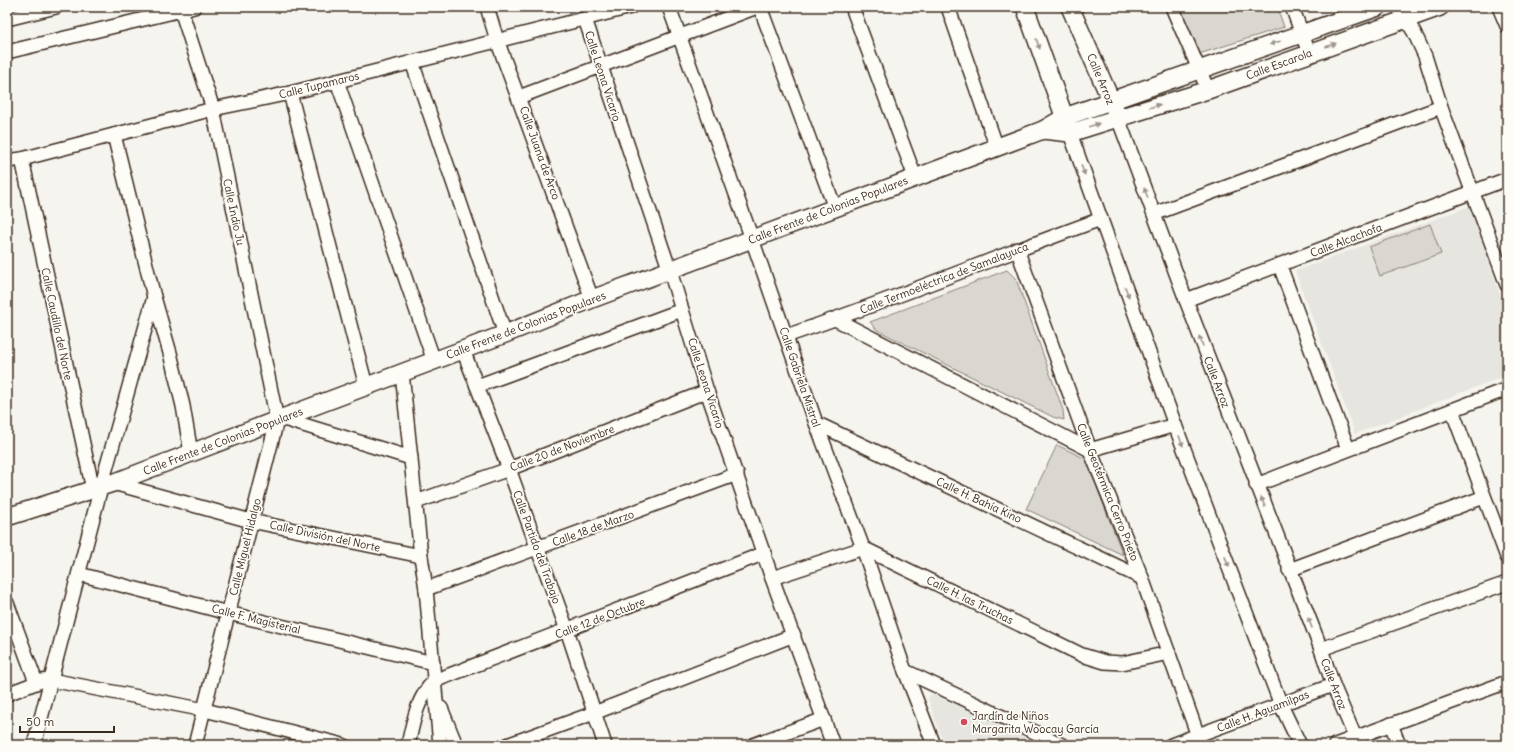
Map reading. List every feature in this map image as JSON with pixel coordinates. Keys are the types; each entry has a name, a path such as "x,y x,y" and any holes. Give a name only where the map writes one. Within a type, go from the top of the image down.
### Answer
{"main road":[{"path":"1025,7 1067,125"},
{"name":"Calle Arroz","path":"1070,7 1118,118"},
{"name":"Calle Escarola","path":"1111,102 1378,7"},
{"name":"Calle Escarola","path":"1118,118 1208,90 1309,53 1402,13 1440,7"},
{"name":"Calle Frente de Colonias Populares","path":"1067,125 1111,102"},
{"name":"Calle Frente de Colonias Populares","path":"7,518 102,487 505,334 592,299 1043,130 1118,118"}],"street":[{"path":"7,19 56,7"},
{"path":"7,52 181,8 194,7"},
{"name":"Calle Juana de Arco","path":"487,7 592,299"},
{"name":"Calle Tupamaros","path":"7,161 213,109 290,93 631,7"},
{"name":"Calle Gabriela Mistral","path":"669,7 816,423 863,548 905,671 934,745"},
{"path":"519,97 759,7 835,208"},
{"path":"852,7 915,177"},
{"path":"948,7 997,148"},
{"path":"1172,7 1208,90"},
{"path":"1292,7 1309,53"},
{"path":"1499,7 1507,26"},
{"name":"Calle Indio Ju","path":"181,8 213,109 279,419"},
{"path":"1402,13 1414,32 1425,56 1472,192 1507,286"},
{"name":"Calle Leona Vicario","path":"585,19 670,271 707,390 765,553 772,578 833,745"},
{"path":"412,62 505,334"},
{"path":"337,81 434,361"},
{"path":"290,93 366,386"},
{"path":"1154,214 1442,107"},
{"name":"Calle Arroz","path":"1118,118 1256,485 1321,649 1333,685 1355,737"},
{"path":"1067,125 1175,425 1281,704 1300,745"},
{"path":"114,134 154,297 183,406 190,453"},
{"name":"Calle Caudillo del Norte","path":"22,158 102,487"},
{"name":"Calle Alcachofa","path":"1186,300 1280,266 1507,179"},
{"name":"Calle Termoeléctrica de Samalayuca","path":"786,336 1101,219"},
{"name":"Calle Geotérmica Cerro Prieto","path":"1017,249 1090,450 1142,578 1198,736"},
{"path":"1280,266 1348,449"},
{"path":"34,745 154,297"},
{"path":"477,386 682,310"},
{"path":"835,319 1090,450 1175,425"},
{"name":"Calle Partido del Trabajo","path":"463,350 509,469 567,630 605,745"},
{"path":"402,373 421,556 426,589 440,745"},
{"path":"1256,485 1507,389"},
{"name":"Calle 20 de Noviembre","path":"416,502 509,469 707,390"},
{"path":"1452,410 1507,557"},
{"path":"279,419 411,458"},
{"name":"Calle Miguel Hidalgo","path":"195,745 205,710 251,521 279,419"},
{"name":"Calle H. Bahía Kino","path":"816,423 1142,578"},
{"name":"Calle 18 de Marzo","path":"426,589 737,474"},
{"name":"Calle División del Norte","path":"102,487 251,521 421,556"},
{"path":"1289,570 1484,497"},
{"path":"772,578 863,548"},
{"name":"Calle H. las Truchas","path":"863,548 1082,655 1105,662 1122,663 1169,653"},
{"name":"Calle 12 de Octubre","path":"434,681 765,553"},
{"name":"Calle F. Magisterial","path":"79,574 228,613 433,663"},
{"path":"1321,649 1507,583"},
{"path":"7,602 36,682"},
{"path":"507,745 594,713 794,635"},
{"path":"905,671 1062,745"},
{"path":"7,694 36,682 51,680 205,710 343,745"},
{"path":"408,745 417,708 423,696 434,681"},
{"path":"1335,745 1507,682"},
{"name":"Calle H. Aguamilpas","path":"1171,745 1333,685"},
{"path":"435,694 456,745"},
{"path":"753,745 824,719"},
{"path":"1391,724 1400,745"}],"shaded area":[{"path":"1179,7 1277,7 1284,27 1199,54"},
{"path":"1470,206 1507,315 1507,375 1355,434 1295,271"},
{"path":"1430,224 1441,254 1380,276 1369,247"},
{"path":"1007,270 1016,279 1063,410 1064,420 1053,417 877,330 870,322"},
{"path":"1057,445 1086,459 1123,555 1026,509"},
{"name":"Jardín de Niños Margarita Woocay García","path":"931,694 1040,745 944,745 928,698"}],"place":[{"name":"Jardín de Niños Margarita Woocay García","path":"964,722"}]}
